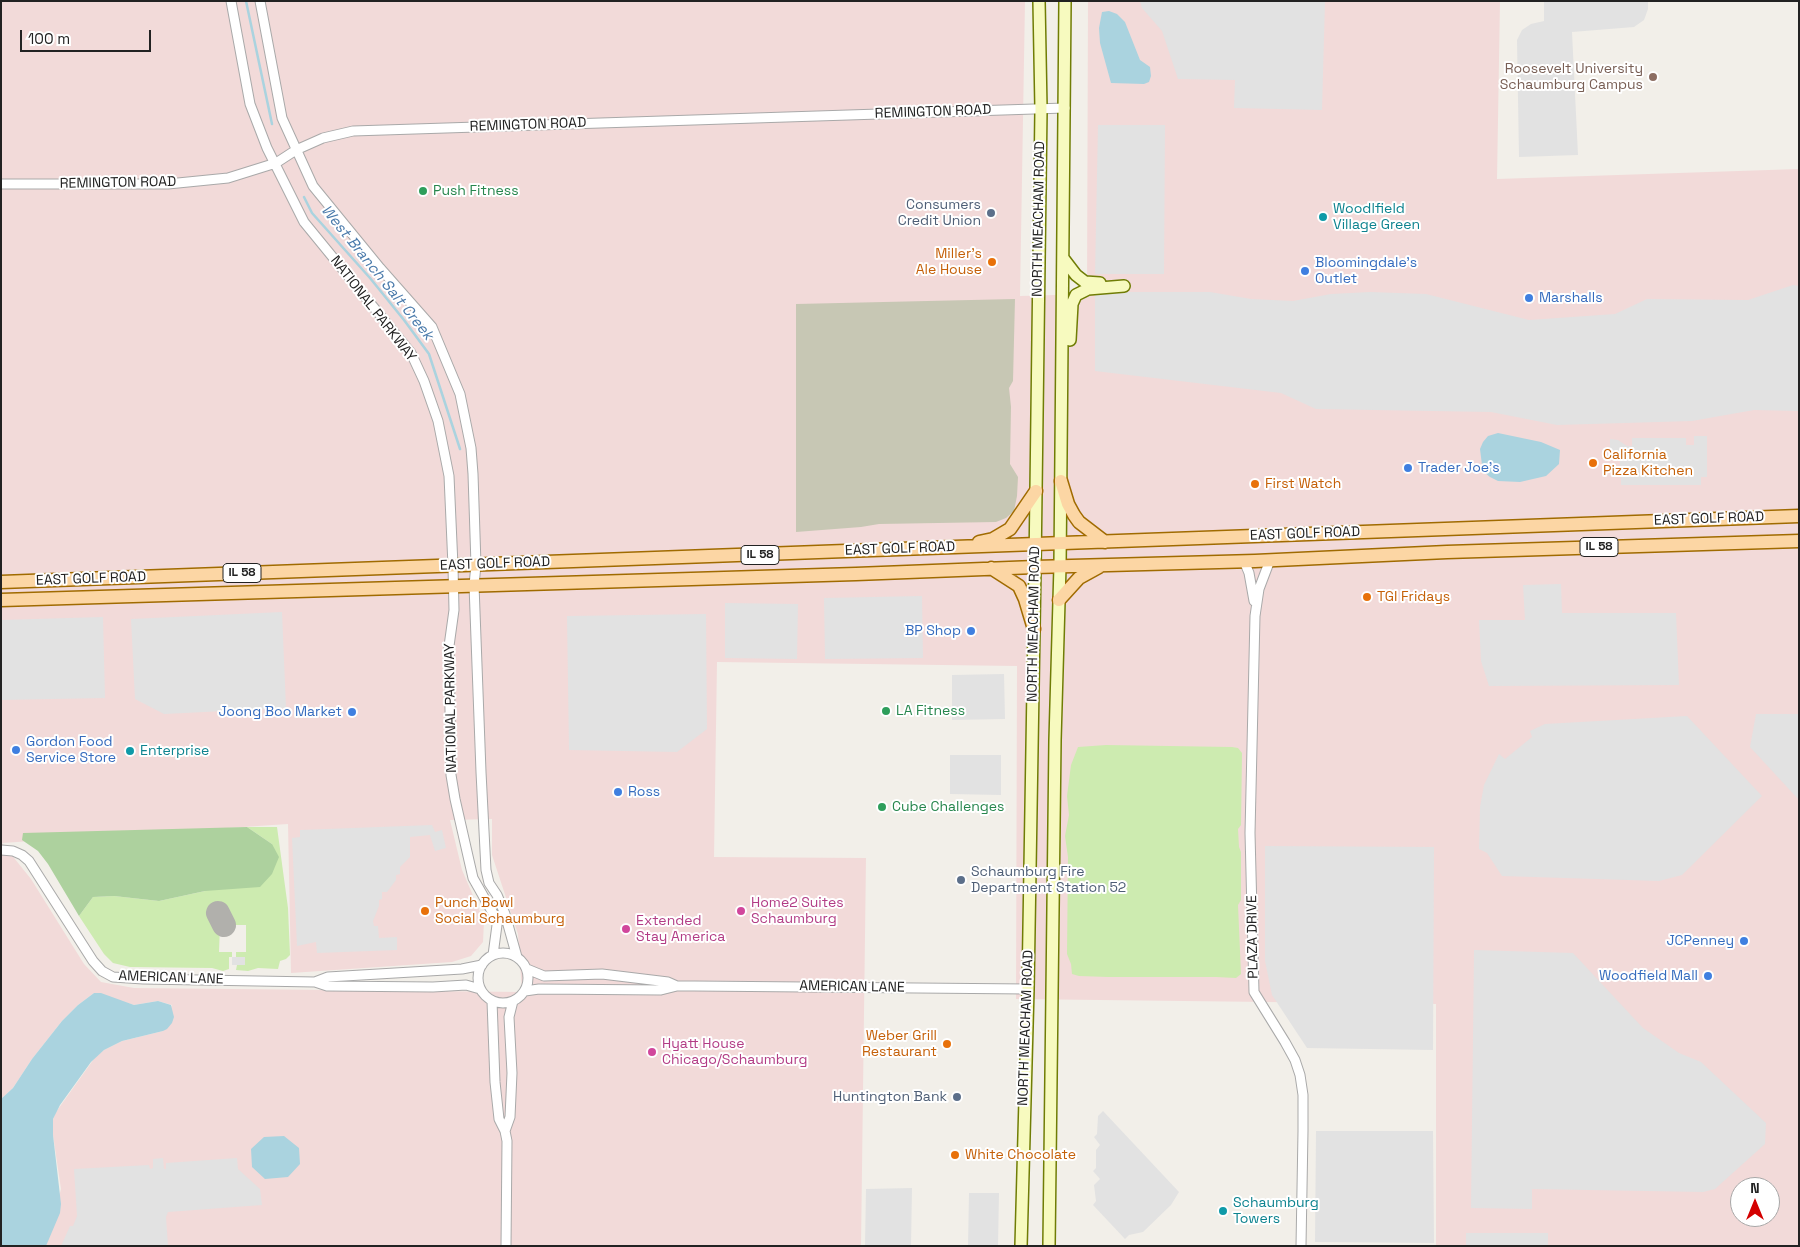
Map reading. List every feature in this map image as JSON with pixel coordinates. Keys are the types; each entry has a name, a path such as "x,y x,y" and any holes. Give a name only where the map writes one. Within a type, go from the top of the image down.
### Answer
{"main road":[{"name":"NORTH MEACHAM ROAD","path":"1021,1246 1028,989 1035,567 1041,109 1040,1"},
{"name":"NORTH MEACHAM ROAD","path":"1049,1246 1055,740 1060,566 1065,1"},
{"path":"1062,398 1069,382 1072,304 1075,296 1079,292 1088,289 1124,286 1085,282 1076,275 1063,258"},
{"path":"1061,481 1068,504 1079,522 1105,542"},
{"path":"955,547 993,539 1010,529 1036,491"},
{"name":"EAST GOLF ROAD","path":"1,582 1799,516"},
{"name":"EAST GOLF ROAD","path":"1,600 1244,561 1447,552 1799,541"},
{"path":"1059,600 1079,578 1102,565"},
{"path":"991,568 1019,586 1025,598 1034,629"}],"street":[{"name":"NATIONAL PARKWAY","path":"232,1 250,104 267,148 304,222 411,353 424,381 438,421 449,476 453,566 454,610 449,646 451,775 454,799 473,878 494,915 497,925 494,955"},
{"name":"NATIONAL PARKWAY","path":"260,1 282,118 313,186 380,268 432,327 460,394 471,448 476,565 474,585 486,870 489,883 497,895 505,914 517,957"},
{"name":"REMINGTON ROAD","path":"1,184 168,184 228,178 276,163 296,150 323,138 353,131 1065,108"},
{"name":"PLAZA DRIVE","path":"1255,616 1259,589 1270,560"},
{"name":"PLAZA DRIVE","path":"1244,561 1253,590 1255,616 1250,833 1254,992 1288,1048 1300,1075 1303,1095 1301,1246"},
{"name":"AMERICAN LANE","path":"1,850 22,854 29,861 93,961 102,971 113,977 315,982 327,986 433,987 466,985 480,989"},
{"path":"509,954 517,957 527,969 529,978 525,991 513,1001 500,1003 492,1001 480,989 478,981 482,965 494,955 509,954"},
{"name":"AMERICAN LANE","path":"315,982 328,977 462,969 482,965"},
{"name":"AMERICAN LANE","path":"527,969 544,976 602,974 668,982 677,986"},
{"name":"AMERICAN LANE","path":"525,991 548,989 661,990 677,986 1028,989"},
{"path":"492,1001 495,1082 499,1119 505,1131"},
{"path":"506,1246 505,1131 510,1117 512,1073 509,1017 513,1001"}],"shaded area":[{"path":"1,1 1025,1 1020,296 1087,294 1088,1 1500,1 1497,179 1799,169 1799,1246 1436,1246 1436,1004 1016,999 1017,666 717,662 714,857 866,858 861,1246 46,1246 61,1189 53,1135 53,1119 56,1112 96,1056 122,1041 163,1031 172,1005 158,1001 134,1005 94,993 78,1005 62,1021 32,1059 13,1088 1,1099","holes":["492,819 492,855 518,934 522,992 134,988 101,982 84,964 31,879 2,843 288,824 291,973 452,962 471,956 483,942 484,921 462,870 450,820"]},
{"path":"1140,1 1325,1 1322,110 1234,108 1235,80 1178,79 1162,31 1142,8"},
{"path":"1544,1 1648,1 1648,9 1644,20 1634,27 1572,32 1578,155 1519,157 1517,40 1522,30 1531,24 1544,21"},
{"path":"1098,125 1165,125 1164,274 1095,274"},
{"path":"1793,285 1799,286 1799,411 1754,410 1692,421 1557,425 1491,412 1316,409 1281,393 1095,371 1095,292 1210,292 1251,299 1293,301 1331,294 1370,292 1426,294 1529,320 1615,314 1647,299 1748,300"},
{"path":"1015,299 1013,381 1009,388 1011,407 1010,464 1018,477 1014,511 1006,518 996,522 879,524 796,532 796,304"},
{"path":"1694,436 1707,436 1707,477 1701,477 1701,485 1621,485 1621,477 1612,477 1612,471 1620,471 1620,457 1610,457 1610,439 1618,440 1627,446 1632,446 1632,438 1686,438 1686,445 1694,445"},
{"path":"1561,584 1562,613 1676,613 1679,685 1489,686 1481,661 1479,620 1525,620 1523,585"},
{"path":"922,596 923,658 825,659 824,598"},
{"path":"725,603 798,604 797,659 725,658"},
{"path":"282,612 286,708 164,714 135,699 131,619"},
{"path":"706,614 707,729 677,752 569,750 567,616"},
{"path":"103,617 105,698 1,700 1,620"},
{"path":"1004,674 1005,719 952,720 952,675"},
{"path":"1756,714 1799,714 1799,800 1750,747"},
{"path":"1687,716 1762,796 1682,875 1659,881 1502,876 1487,853 1479,849 1480,807 1484,785 1499,754 1505,759 1532,737 1530,731 1545,724"},
{"path":"950,755 1001,755 1001,795 950,794"},
{"path":"432,825 435,832 442,830 446,848 435,851 430,835 410,837 410,857 400,867 400,874 396,875 396,880 387,892 382,892 382,899 379,900 379,906 373,921 374,926 378,926 379,938 397,937 397,950 317,953 316,942 297,946 292,838 300,837 300,830"},
{"path":"1265,846 1434,847 1433,1050 1307,1048 1272,995 1265,961"},
{"path":"1474,950 1573,953 1643,1028 1679,1053 1701,1062 1766,1123 1765,1144 1715,1189 1703,1192 1532,1189 1532,1209 1471,1208"},
{"path":"232,957 245,957 245,965 232,965"},
{"path":"1103,1111 1179,1192 1171,1205 1143,1232 1129,1235 1125,1239 1093,1205 1096,1201 1094,1185 1100,1179 1093,1171 1096,1168 1096,1150 1100,1145 1094,1137 1097,1134 1098,1116"},
{"path":"1316,1131 1433,1131 1434,1243 1315,1242"},
{"path":"163,1158 164,1169 166,1169 166,1163 237,1158 238,1169 260,1189 262,1205 168,1212 166,1217 168,1246 61,1246 77,1216 74,1169 149,1165 150,1169 153,1168 153,1159"},
{"path":"912,1188 911,1246 865,1246 866,1189"},
{"path":"969,1193 999,1193 998,1246 968,1246"},
{"path":"1466,1233 1548,1233 1548,1246 1466,1246"}],"green space":[{"path":"1106,745 1232,747 1238,748 1242,753 1241,825 1238,829 1241,852 1241,900 1238,905 1241,974 1236,978 1108,977 1072,974 1067,954 1068,857 1065,836 1069,815 1067,796 1071,765 1078,747"},
{"path":"247,827 277,827 288,908 290,955 280,961 278,969 236,970 237,965 245,965 245,957 236,957 236,952 246,952 246,925 226,925 219,913 223,913 223,908 214,908 213,912 217,913 223,925 220,925 219,952 232,952 232,957 229,957 229,969 223,971 212,968 130,967 113,963 104,954 79,916 93,897 114,896 159,901 205,891 272,844"},
{"path":"247,827 272,844 279,857 272,874 260,887 205,891 159,901 114,896 93,897 79,916 48,864 38,851 22,840 23,833"}],"water":[{"path":"1109,11 1117,14 1125,22 1140,60 1150,67 1151,76 1149,82 1144,84 1111,83 1100,43 1099,28 1102,12"},
{"path":"1498,433 1541,442 1560,450 1559,464 1546,476 1520,482 1498,481 1490,477 1484,472 1480,449 1488,436"},
{"path":"94,993 101,993 134,1005 158,1001 171,1005 174,1017 172,1023 163,1031 122,1041 104,1050 91,1062 60,1105 53,1119 61,1204 60,1213 46,1246 1,1246 1,1099 13,1088 32,1059 62,1021 78,1005"},
{"path":"284,1136 299,1148 300,1164 288,1177 265,1179 252,1167 251,1149 264,1137"}],"waterway":[{"name":"West Branch Salt Creek","path":"246,1 272,124"},
{"name":"West Branch Salt Creek","path":"304,197 312,213 370,278 429,354 460,449"}],"taxiway":[{"path":"218,913 224,925"}],"place":[{"name":"Roosevelt University Schaumburg Campus","path":"1653,77"},
{"name":"Push Fitness","path":"423,191"},
{"name":"Consumers Credit Union","path":"991,213"},
{"name":"Woodlfield Village Green","path":"1323,217"},
{"name":"Miller's Ale House","path":"992,262"},
{"name":"Bloomingdale's Outlet","path":"1305,271"},
{"name":"Marshalls","path":"1529,298"},
{"name":"California Pizza Kitchen","path":"1593,463"},
{"name":"Trader Joe's","path":"1408,468"},
{"name":"First Watch","path":"1255,484"},
{"name":"TGI Fridays","path":"1367,597"},
{"name":"BP Shop","path":"971,631"},
{"name":"LA Fitness","path":"886,711"},
{"name":"Joong Boo Market","path":"352,712"},
{"name":"Gordon Food Service Store","path":"16,750"},
{"name":"Enterprise","path":"130,751"},
{"name":"Ross","path":"618,792"},
{"name":"Cube Challenges","path":"882,807"},
{"name":"Schaumburg Fire Department Station 52","path":"961,880"},
{"name":"Punch Bowl Social Schaumburg","path":"425,911"},
{"name":"Home2 Suites Schaumburg","path":"741,911"},
{"name":"Extended Stay America","path":"626,929"},
{"name":"JCPenney","path":"1744,941"},
{"name":"Woodfield Mall","path":"1708,976"},
{"name":"Weber Grill Restaurant","path":"947,1044"},
{"name":"Hyatt House Chicago/Schaumburg","path":"652,1052"},
{"name":"Huntington Bank","path":"957,1097"},
{"name":"White Chocolate","path":"955,1155"},
{"name":"Schaumburg Towers","path":"1223,1211"}]}
